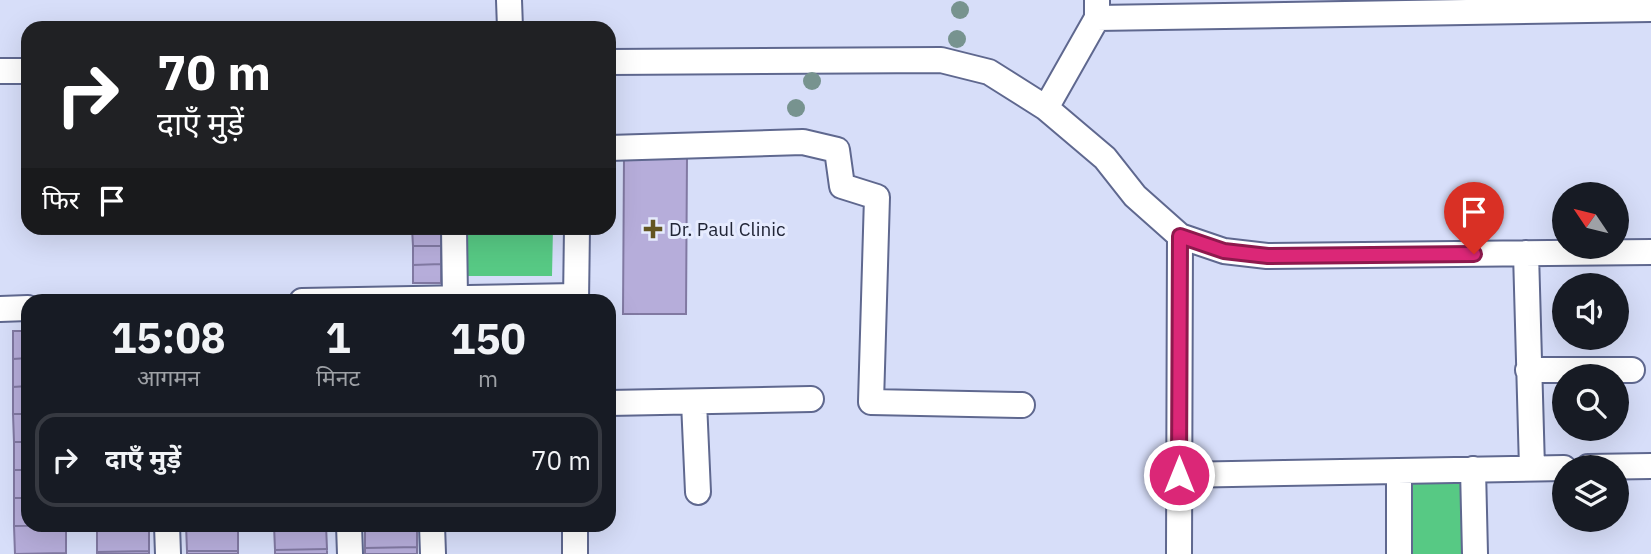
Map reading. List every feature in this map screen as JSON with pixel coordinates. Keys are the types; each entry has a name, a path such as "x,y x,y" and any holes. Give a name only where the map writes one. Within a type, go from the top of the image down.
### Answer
{"street":[{"path":"509,0 510,21"},
{"path":"1046,108 1097,9 1491,6 1651,9"},
{"path":"616,62 941,60 989,72 1046,108 1105,158 1135,196 1180,236 1224,251 1268,256 1651,252"},
{"path":"0,71 21,71"},
{"path":"616,148 803,142 837,150 842,186 877,197 871,402 1022,405"},
{"path":"454,235 454,294"},
{"path":"576,294 577,235"},
{"path":"1179,554 1180,236"},
{"path":"1526,253 1532,468"},
{"path":"0,309 21,308"},
{"path":"1528,370 1632,370"},
{"path":"616,403 811,399"},
{"path":"694,402 698,492"},
{"path":"1629,466 1651,466"},
{"path":"1179,475 1552,468"},
{"path":"1473,469 1475,554"},
{"path":"1399,471 1399,554"},
{"path":"167,532 167,554"},
{"path":"349,532 350,554"},
{"path":"432,532 433,554"},
{"path":"575,532 575,554"}],"green space":[{"path":"468,235 553,235 552,276 468,276"},
{"path":"1410,482 1462,482 1462,554 1411,554"}],"building":[{"path":"624,157 687,157 686,314 623,314"},
{"path":"412,235 441,235 441,246 413,246"},
{"path":"413,246 441,246 441,264 413,265"},
{"path":"441,264 441,283 413,283 413,265"},
{"path":"13,331 21,331 21,358 13,359"},
{"path":"21,358 21,386 13,387 13,359"},
{"path":"21,386 21,414 13,414 13,387"},
{"path":"13,414 21,414 21,442 14,442"},
{"path":"14,442 21,442 21,470 14,470"},
{"path":"14,470 21,470 21,498 14,498"},
{"path":"14,498 21,498 21,526 14,526"},
{"path":"14,526 21,526 21,532 66,532 66,553 15,554"},
{"path":"97,532 149,532 149,551 97,552"},
{"path":"186,532 238,532 238,551 187,551"},
{"path":"274,532 326,532 327,549 275,550"},
{"path":"365,532 417,532 417,547 365,548"},
{"path":"417,547 417,554 365,554 365,548"},
{"path":"327,549 327,554 275,554 275,550"},
{"path":"149,551 149,554 97,554 97,552"},
{"path":"187,551 238,551 238,554 187,554"}],"place":[{"name":"Dr. Paul Clinic","path":"653,229"}],"route":[{"path":"1179,475 1180,236 1224,251 1268,256 1474,254"}]}
